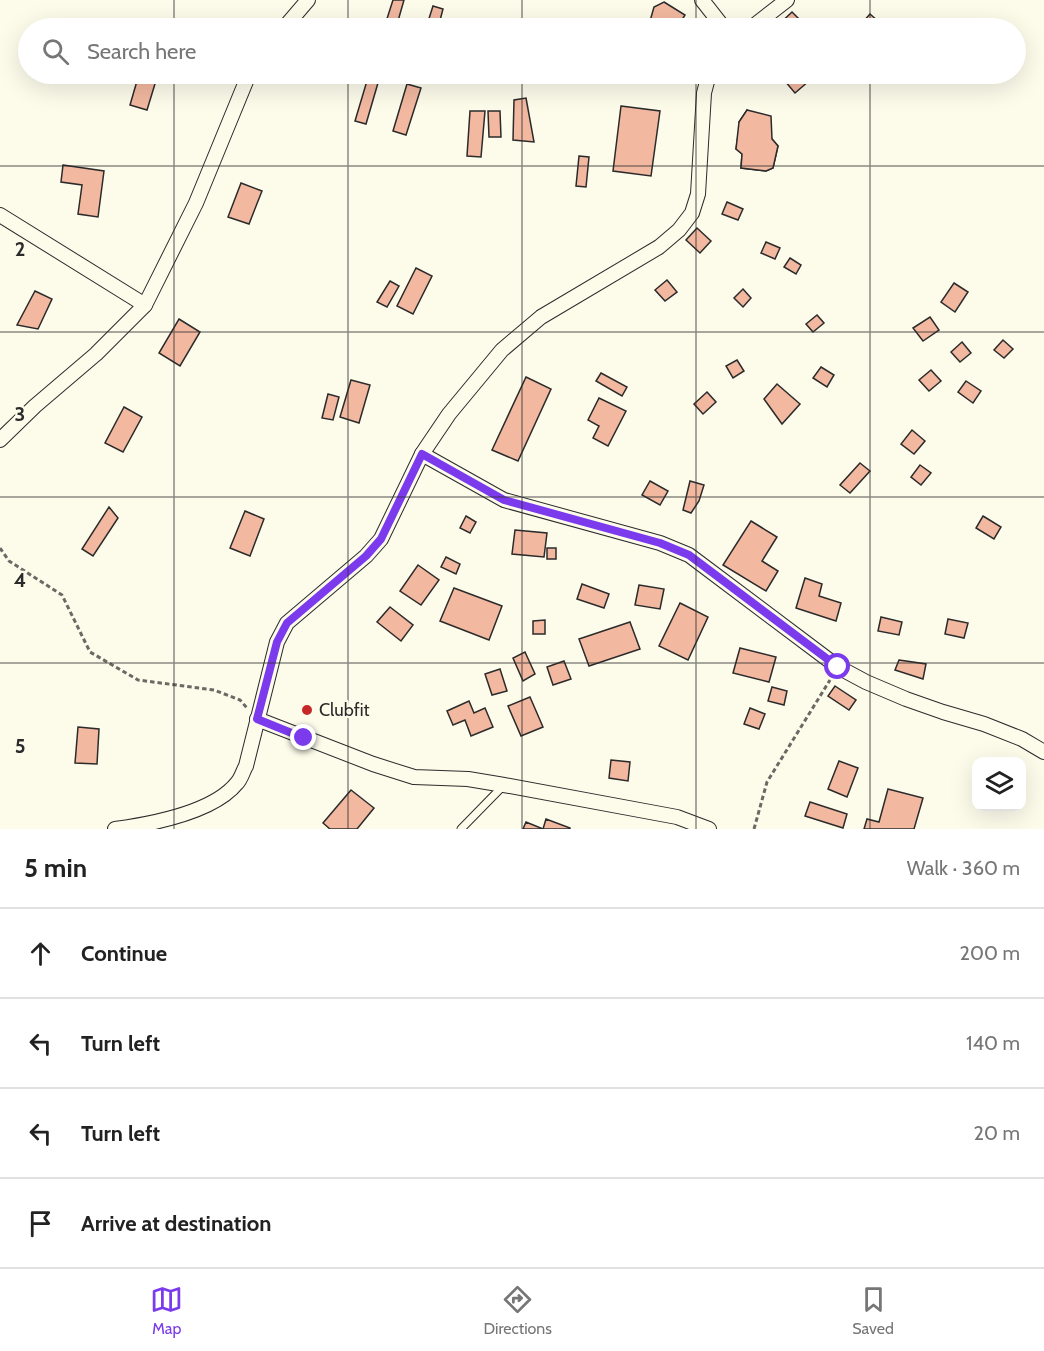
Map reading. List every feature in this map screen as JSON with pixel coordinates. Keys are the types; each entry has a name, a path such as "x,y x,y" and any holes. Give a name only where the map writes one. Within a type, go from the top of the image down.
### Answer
{"street":[{"path":"293,18 308,0"},
{"path":"702,0 716,18"},
{"path":"764,18 787,0"},
{"path":"0,440 35,406 96,354 145,305 196,203 245,84"},
{"path":"115,829 157,822 191,812 220,797 238,783 277,642 287,623 366,556 381,539 422,454 449,414 502,350 521,332 541,317 658,247 679,230 692,213 698,194 706,84"},
{"path":"0,215 145,305"},
{"path":"422,454 504,500 660,543 689,555 838,667 906,699 984,724 1022,739 1044,752"},
{"path":"257,719 395,772 414,777 504,785 677,818 709,829"}],"lane":[{"path":"461,829 504,785"}],"path":[{"path":"0,548 9,561 62,595 90,652 138,680 214,690 240,700 257,719"},
{"path":"754,829 767,782 838,667"}],"building":[{"path":"393,0 404,0 399,18 387,18"},
{"path":"664,2 685,15 683,18 651,18 654,7"},
{"path":"433,6 443,9 441,18 429,18"},
{"path":"792,12 798,18 786,18"},
{"path":"136,84 155,84 147,110 130,105"},
{"path":"366,84 378,84 366,124 355,121"},
{"path":"407,84 421,88 406,135 393,131"},
{"path":"787,84 805,84 795,93"},
{"path":"526,98 534,142 513,140 514,100"},
{"path":"621,106 660,111 651,176 613,171"},
{"path":"747,110 778,146 773,168 766,171 741,168 742,154 736,149 738,136 745,132 739,122"},
{"path":"747,110 771,116 772,139 778,146 773,168 766,171 741,168 742,154 736,149 739,122"},
{"path":"470,111 485,111 481,157 467,156"},
{"path":"488,111 500,111 501,137 489,137"},
{"path":"579,156 589,157 586,187 576,186"},
{"path":"63,165 104,171 98,217 78,214 82,185 61,182"},
{"path":"241,183 262,191 249,224 228,217"},
{"path":"727,202 743,209 738,220 722,214"},
{"path":"697,228 711,241 700,253 686,240"},
{"path":"766,242 780,248 775,259 761,253"},
{"path":"790,258 801,265 796,274 784,267"},
{"path":"416,268 432,276 413,314 397,306"},
{"path":"667,280 677,292 665,301 655,290"},
{"path":"390,281 399,286 387,307 377,302"},
{"path":"954,283 968,292 955,312 941,302"},
{"path":"743,289 751,298 743,307 734,298"},
{"path":"35,291 52,299 38,329 17,325"},
{"path":"817,315 824,323 813,332 806,324"},
{"path":"930,317 939,330 923,341 913,328"},
{"path":"179,319 200,332 180,366 159,353"},
{"path":"1003,340 1013,349 1004,358 994,350"},
{"path":"962,342 971,353 960,362 951,352"},
{"path":"737,360 744,371 733,378 726,366"},
{"path":"821,367 834,375 827,387 813,378"},
{"path":"931,370 941,381 929,391 919,380"},
{"path":"601,373 627,387 622,396 596,381"},
{"path":"526,377 551,389 518,461 492,450"},
{"path":"351,380 370,385 359,423 340,417"},
{"path":"966,381 981,391 973,403 958,392"},
{"path":"777,384 800,404 782,424 764,399"},
{"path":"707,392 716,402 703,414 694,404"},
{"path":"328,394 339,397 333,420 322,418"},
{"path":"599,398 626,411 608,446 593,438 599,426 588,420"},
{"path":"124,407 142,417 123,452 105,443"},
{"path":"912,430 925,441 914,454 901,444"},
{"path":"860,463 870,471 850,493 840,485"},
{"path":"920,465 931,473 921,485 911,477"},
{"path":"650,481 668,491 660,505 642,495"},
{"path":"690,481 704,485 699,501 691,513 683,510"},
{"path":"109,507 118,518 93,556 82,549"},
{"path":"245,511 264,519 250,556 230,548"},
{"path":"466,516 476,522 470,533 460,528"},
{"path":"983,516 1001,527 994,539 976,528"},
{"path":"751,521 777,537 762,561 778,571 766,591 723,565"},
{"path":"515,530 547,533 544,557 512,554"},
{"path":"547,548 556,548 556,559 547,559"},
{"path":"446,557 460,564 456,574 441,567"},
{"path":"418,565 439,580 421,605 400,591"},
{"path":"805,578 822,584 819,596 841,603 836,621 796,608"},
{"path":"582,584 609,594 604,608 577,599"},
{"path":"639,585 664,589 660,609 635,605"},
{"path":"454,588 502,606 489,640 440,621"},
{"path":"680,603 708,617 688,660 659,646"},
{"path":"390,607 413,625 401,641 377,622"},
{"path":"881,617 902,622 899,635 878,631"},
{"path":"948,619 968,623 964,638 945,634"},
{"path":"545,620 545,634 533,634 533,621"},
{"path":"630,622 640,649 589,666 579,639"},
{"path":"740,648 776,657 769,682 733,673"},
{"path":"525,652 535,674 523,681 513,658"},
{"path":"899,660 926,664 923,679 895,670"},
{"path":"564,661 571,679 553,685 547,667"},
{"path":"500,669 507,691 492,695 485,674"},
{"path":"835,686 856,700 849,710 828,696"},
{"path":"772,687 787,691 784,705 768,701"},
{"path":"530,697 543,727 521,736 508,706"},
{"path":"469,701 474,713 485,708 493,727 471,736 465,720 453,725 447,711"},
{"path":"750,708 765,714 759,729 744,724"},
{"path":"78,727 99,729 97,764 75,763"},
{"path":"611,760 630,762 628,781 609,778"},
{"path":"839,761 858,768 847,797 828,789"},
{"path":"888,789 923,798 914,829 864,829 867,819 879,822"},
{"path":"351,790 374,808 357,829 330,829 323,823"},
{"path":"810,802 847,814 843,828 805,816"},
{"path":"546,819 570,828 570,829 543,829"},
{"path":"526,822 543,829 523,829"}],"place":[{"name":"Clubfit","path":"307,710"}],"route":[{"path":"304,738 257,719 277,642 287,623 366,556 381,539 422,454 504,500 660,543 689,555 838,667"}]}
